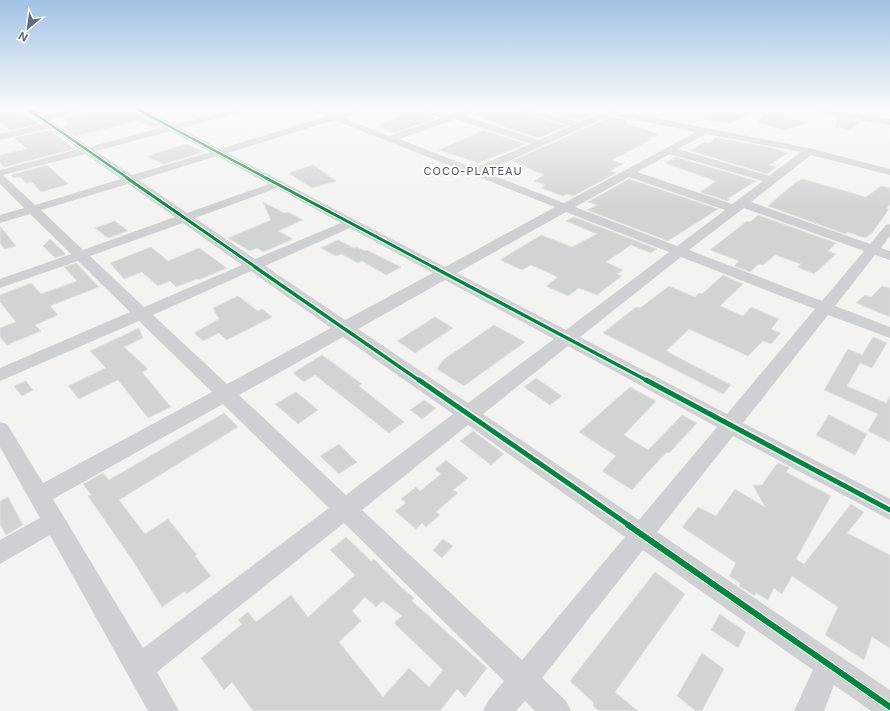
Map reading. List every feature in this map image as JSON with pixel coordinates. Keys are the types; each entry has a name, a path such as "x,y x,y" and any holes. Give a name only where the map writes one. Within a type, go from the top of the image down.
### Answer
{"street":[{"path":"77,142 890,707"},
{"path":"0,174 118,142"},
{"path":"200,142 890,510"},
{"path":"0,219 251,142"},
{"path":"398,142 890,333"},
{"path":"39,496 683,142"},
{"path":"763,142 888,168"},
{"path":"474,172 538,143"},
{"path":"669,150 771,180"},
{"path":"139,668 809,151"},
{"path":"628,173 738,206 881,253"},
{"path":"0,178 556,711"},
{"path":"0,284 279,184"},
{"path":"0,375 351,223"},
{"path":"498,711 825,308 881,253 890,228"},
{"path":"0,429 164,711"},
{"path":"0,553 54,521"},
{"path":"810,711 829,665"}],"building":[{"path":"19,142 65,142 74,149 4,167 0,163 0,155 27,149"},
{"path":"457,142 521,142 526,144 478,163 439,150"},
{"path":"554,142 646,142 612,160 623,164 610,171 616,173 573,196 567,194 563,196 541,188 546,185 534,181 544,175 512,161"},
{"path":"704,142 742,142 768,147 788,153 769,165 776,167 767,174 691,151"},
{"path":"186,144 204,152 163,164 147,156"},
{"path":"676,157 756,181 727,199 730,200 728,201 700,192 716,181 665,163"},
{"path":"47,165 68,184 41,192 32,182 26,183 20,177 14,178 11,175"},
{"path":"313,165 336,181 312,188 289,173"},
{"path":"629,179 718,209 668,241 587,210 597,205 588,202"},
{"path":"803,179 866,197 881,186 890,188 890,204 886,209 889,209 872,233 865,238 847,232 845,234 768,206 796,182"},
{"path":"263,202 284,213 288,212 303,220 278,231 293,239 263,252 257,248 250,251 228,238 271,220"},
{"path":"758,215 836,243 828,251 836,254 814,274 797,267 801,264 775,255 763,265 759,264 750,272 734,266 739,261 710,250 747,221 750,222"},
{"path":"574,217 657,249 651,253 631,245 606,262 623,270 617,274 622,276 597,295 579,288 568,296 546,286 558,277 531,265 522,270 500,260 541,235 572,247 597,234 566,221"},
{"path":"115,221 128,231 108,238 95,228"},
{"path":"0,226 16,246 4,249 0,243"},
{"path":"50,239 66,254 55,258 43,246"},
{"path":"338,240 354,248 357,247 365,251 367,250 401,267 386,275 362,261 358,263 341,254 336,256 321,248"},
{"path":"151,247 168,261 199,248 227,268 176,287 170,281 158,286 142,272 124,279 110,263"},
{"path":"76,263 99,287 50,306 58,315 35,325 41,331 7,345 0,337 0,328 16,322 0,302 0,295 31,283 41,294 77,281 64,267"},
{"path":"723,275 743,284 720,306 743,316 751,307 779,319 771,329 781,333 771,344 763,341 748,356 689,329 666,351 731,385 723,394 603,333 636,307 640,308 669,286 695,297 699,293 702,294"},
{"path":"882,286 890,288 890,317 856,303 865,295 871,297"},
{"path":"238,296 258,311 262,309 272,317 227,340 219,333 203,341 194,333 219,319 213,308"},
{"path":"435,317 453,328 415,353 397,341"},
{"path":"494,325 525,342 464,386 437,369 443,360"},
{"path":"139,328 143,338 124,347 148,369 142,372 171,407 148,418 118,380 79,399 68,386 106,368 90,351"},
{"path":"873,337 887,343 872,368 860,363 847,386 886,403 890,396 890,442 868,431 878,414 824,390 848,349 862,355"},
{"path":"322,355 362,384 359,386 404,422 389,433 315,375 304,382 293,373"},
{"path":"536,378 562,396 550,405 524,387"},
{"path":"26,381 33,390 22,396 14,386"},
{"path":"630,387 656,401 624,435 648,450 682,415 697,423 669,453 667,452 632,490 602,471 616,456 579,432"},
{"path":"296,392 318,410 298,424 275,404"},
{"path":"424,400 436,408 422,419 410,410"},
{"path":"224,413 238,427 119,500 145,534 168,519 197,555 195,556 211,576 187,594 185,591 162,607 133,561 88,496 91,495 83,484 103,473 109,480"},
{"path":"829,415 867,434 855,455 816,435"},
{"path":"473,431 504,454 491,465 460,441"},
{"path":"339,444 357,462 339,474 320,456"},
{"path":"446,460 468,478 453,490 458,493 436,512 440,515 426,527 422,523 416,529 395,511 406,503 401,499 416,487 420,491 441,474 435,469"},
{"path":"779,463 790,468 786,472 831,496 796,559 804,564 851,504 864,512 847,533 890,555 890,648 872,637 864,660 825,635 838,607 792,576 782,594 774,588 768,600 756,593 755,596 739,586 740,583 729,576 736,563 682,527 698,507 716,516 735,489 765,507 753,485 762,485 775,466"},
{"path":"8,497 23,525 6,535 0,524 0,501"},
{"path":"346,537 371,561 374,559 402,588 414,598 412,601 487,668 465,697 457,689 440,711 253,711 232,682 224,690 201,658 242,624 238,620 248,612 256,622 291,595 308,617 355,575 330,550","holes":["365,597 376,607 383,601 402,616 394,623 443,670 429,687 409,668 383,697 339,642 361,621 352,611"]},
{"path":"443,539 453,546 442,558 433,550"},
{"path":"655,572 685,594 615,692 638,711 599,711 593,706 594,703 570,681"},
{"path":"720,614 746,632 738,648 711,630"},
{"path":"702,653 724,669 702,711 696,711 677,696"}],"cycle path":[{"path":"76,142 890,707"},
{"path":"199,142 890,510"}],"district":[{"name":"COCO-PLATEAU","path":"473,171"}]}
